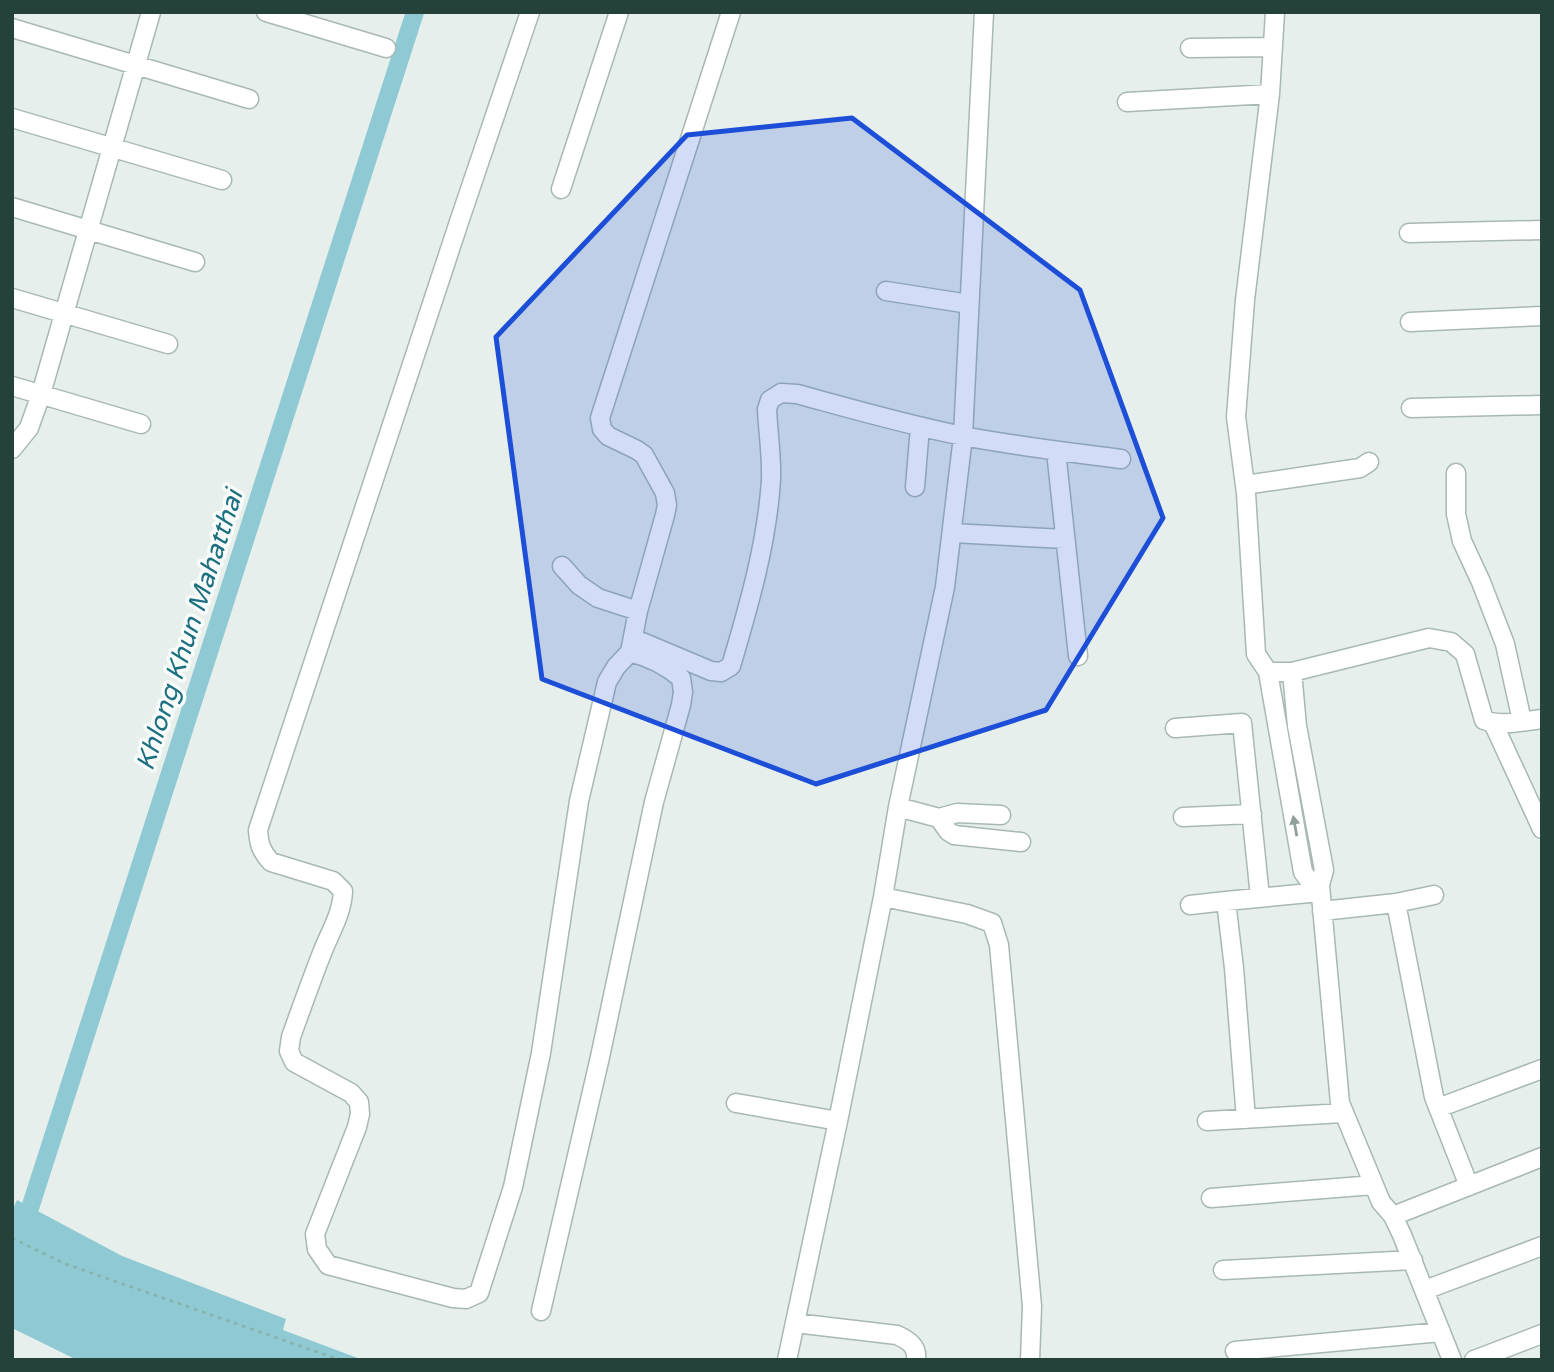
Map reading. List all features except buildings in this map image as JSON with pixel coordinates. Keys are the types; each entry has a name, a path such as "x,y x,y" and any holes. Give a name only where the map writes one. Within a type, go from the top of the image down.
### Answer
{"street":[{"path":"12,449 29,428 41,394 151,12"},
{"path":"266,12 304,18 386,48"},
{"path":"530,12 258,830 259,845 271,862 333,881 343,891 337,923 323,950 291,1037 289,1051 294,1062 351,1093 359,1102 357,1127 314,1234 317,1249 328,1265 453,1298 466,1299 479,1293 513,1187 541,1053 579,802 607,682 631,645 667,505 644,455 608,436 602,429 600,418 731,12"},
{"path":"561,189 619,12"},
{"path":"787,1360 838,1121 883,897 898,807 945,587 963,436 984,12"},
{"path":"1275,12 1270,94 1245,300 1236,417 1245,485 1256,654 1268,673 1303,872 1320,888"},
{"path":"12,28 249,99"},
{"path":"1190,48 1273,47"},
{"path":"1127,102 1270,94"},
{"path":"12,118 222,180"},
{"path":"12,207 195,262"},
{"path":"1409,233 1542,230"},
{"path":"886,291 969,304"},
{"path":"12,298 168,344"},
{"path":"1410,322 1542,316"},
{"path":"12,386 141,424"},
{"path":"631,645 711,671 721,672 731,666 751,599 764,534 771,478 767,409 770,400 781,393 797,394 963,436 1121,459"},
{"path":"1410,408 1542,405"},
{"path":"915,487 920,426"},
{"path":"1056,451 1078,656"},
{"path":"1245,485 1360,468 1370,463"},
{"path":"1456,472 1456,514 1462,541 1505,644 1522,721"},
{"path":"951,533 1065,539"},
{"path":"562,566 579,585 598,598 638,611"},
{"path":"1268,673 1292,672 1429,638 1451,642 1465,654 1484,719 1502,724 1542,719"},
{"path":"541,1311 600,1057 654,802 683,692 681,678 670,668 645,656 631,645"},
{"path":"1292,672 1298,735 1324,870 1320,888 1338,1093 1343,1113 1381,1202 1393,1216 1413,1260 1452,1360"},
{"path":"1175,728 1242,723 1260,897"},
{"path":"1493,723 1542,828"},
{"path":"1280,740 1298,735"},
{"path":"898,807 939,818 957,813 1001,815"},
{"path":"1184,817 1252,814"},
{"path":"939,818 954,835 1021,842"},
{"path":"1190,905 1320,888"},
{"path":"1322,911 1396,903 1434,895"},
{"path":"883,897 967,914 992,923 999,945 1032,1306 1030,1360"},
{"path":"1226,901 1246,1119"},
{"path":"1396,903 1434,1097 1469,1186"},
{"path":"1438,1108 1542,1069"},
{"path":"736,1103 838,1121"},
{"path":"1207,1121 1343,1113"},
{"path":"1393,1216 1542,1157"},
{"path":"1211,1198 1374,1185"},
{"path":"1425,1290 1542,1246"},
{"path":"1223,1270 1413,1260"},
{"path":"795,1323 897,1335 910,1341 917,1354 916,1360"},
{"path":"1235,1351 1441,1332"},
{"path":"1474,1360 1542,1334"}],"path":[{"path":"12,1238 63,1263 340,1360"}],"highlighted area":[{"path":"852,118 1080,290 1163,518 1046,710 816,784 542,679 496,337 687,135"}],"water":[{"path":"17,1200 122,1256 286,1319 283,1330 363,1360 77,1360 12,1328 12,1211"}],"waterway":[{"name":"Khlong Khun Mahatthai","path":"12,1264 415,12"}]}
